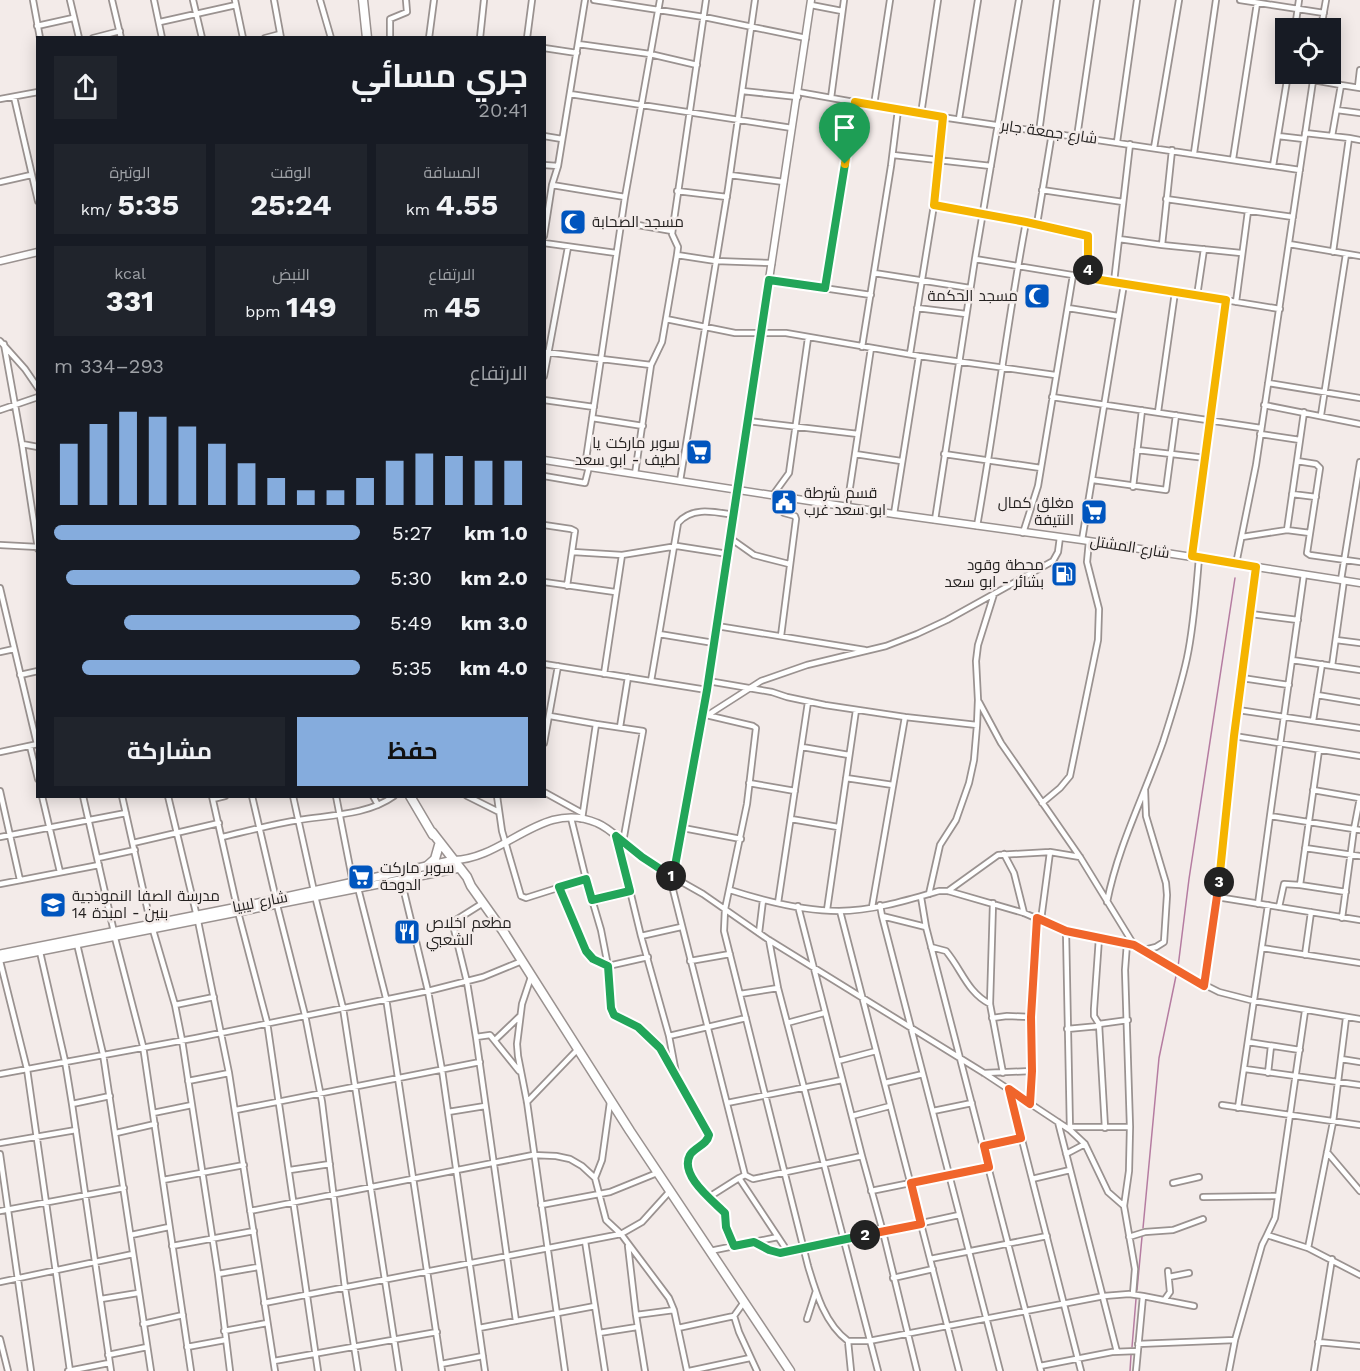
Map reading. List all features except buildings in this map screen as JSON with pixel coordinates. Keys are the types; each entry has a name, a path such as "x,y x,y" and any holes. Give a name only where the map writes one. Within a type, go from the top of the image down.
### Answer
{"highway":[{"path":"363,0 367,36"},
{"path":"411,798 454,865"},
{"path":"432,832 532,976 657,1173 790,1371"},
{"path":"426,867 435,859 439,845"}],"main road":[{"name":"شارع ليبيا","path":"356,885 410,878 454,865"},
{"name":"شارع ليبيا","path":"0,954 152,928 356,885 426,867 454,865"},
{"name":"شارع ليبيا","path":"0,960 72,943"}],"street":[{"path":"33,0 40,36"},
{"path":"70,0 78,36"},
{"path":"112,0 121,36"},
{"path":"154,0 162,36"},
{"path":"193,0 201,36"},
{"path":"274,0 280,36"},
{"path":"320,0 330,36"},
{"path":"390,36 390,19 408,12 406,0"},
{"path":"429,36 434,0"},
{"path":"482,36 484,0"},
{"path":"527,36 532,0"},
{"path":"546,223 552,185 558,166 585,0"},
{"path":"594,0 704,17 806,38"},
{"path":"546,476 585,483 616,254 660,0"},
{"path":"635,474 651,365 662,342 677,255 678,247 672,238 672,231 706,0"},
{"path":"680,481 727,197 755,0"},
{"path":"831,98 844,0"},
{"path":"874,105 890,0"},
{"path":"921,114 938,0"},
{"path":"959,119 978,0"},
{"path":"935,520 958,362 1019,0"},
{"path":"1039,132 1057,0"},
{"path":"1077,136 1097,0"},
{"path":"1116,142 1137,0"},
{"path":"1154,148 1179,0"},
{"path":"1194,153 1216,0"},
{"path":"1240,0 1324,13"},
{"path":"1297,18 1299,0"},
{"path":"1323,18 1326,0"},
{"path":"160,22 196,15 235,2 243,36"},
{"path":"788,1252 742,1177 727,1103 681,927 671,875 705,714 708,681 811,3 842,11"},
{"path":"1233,159 1257,3"},
{"path":"38,26 74,18"},
{"path":"101,36 120,31"},
{"path":"578,44 650,54 697,65"},
{"path":"546,48 576,53"},
{"path":"1338,84 1359,87 1360,70"},
{"path":"1273,166 1286,84"},
{"path":"1236,564 1261,431 1313,84"},
{"path":"1332,136 1341,85"},
{"name":"شارع جمعة جابر","path":"742,91 831,98 921,114 1300,170"},
{"path":"0,99 36,92"},
{"path":"570,94 793,128"},
{"path":"14,97 36,194"},
{"path":"825,288 855,102"},
{"path":"862,347 898,110"},
{"path":"1337,110 1360,113"},
{"path":"910,354 934,205 943,117"},
{"path":"1036,224 1052,133"},
{"path":"546,136 562,139"},
{"path":"1278,136 1332,136 1360,140"},
{"path":"1333,252 1349,138"},
{"path":"1114,282 1130,144"},
{"path":"1162,245 1172,150"},
{"path":"893,154 991,166"},
{"path":"546,165 558,166"},
{"path":"0,182 31,175"},
{"path":"730,175 784,182"},
{"path":"552,185 625,197"},
{"path":"1042,190 1123,202"},
{"path":"677,191 727,197"},
{"path":"1166,200 1293,217"},
{"path":"934,205 1088,236 1088,278"},
{"path":"1236,302 1248,211"},
{"path":"621,222 672,231"},
{"path":"977,526 990,460 1002,368 1026,222"},
{"path":"1119,239 1241,253"},
{"path":"546,243 616,254"},
{"path":"1289,244 1360,256"},
{"path":"568,247 547,352 651,365"},
{"path":"1197,296 1203,249"},
{"path":"0,261 36,252"},
{"path":"1321,415 1346,254"},
{"path":"677,255 716,261 772,263"},
{"path":"975,259 1280,309"},
{"path":"874,273 970,288"},
{"path":"1023,533 1038,486 1073,275"},
{"path":"769,280 871,295"},
{"path":"1042,803 1070,776 1098,640 1099,609 1087,562 1085,540 1124,284"},
{"path":"1158,412 1175,292"},
{"path":"1107,902 1117,860 1166,734 1187,659 1206,458 1226,300"},
{"path":"917,308 966,314"},
{"path":"1068,309 1118,316"},
{"path":"666,319 735,333 786,333 919,356 1055,375"},
{"path":"773,495 789,473 808,338"},
{"path":"2,343 36,386"},
{"path":"2,343 16,406 36,541"},
{"path":"847,507 871,348"},
{"path":"894,514 919,356"},
{"path":"1268,383 1360,398"},
{"path":"0,410 36,398"},
{"path":"1052,398 1211,420 1300,440"},
{"path":"546,400 594,408"},
{"path":"1264,405 1360,424"},
{"path":"1133,487 1142,410"},
{"path":"1287,530 1304,412"},
{"path":"1093,480 1166,490 1176,415"},
{"path":"592,418 643,426"},
{"path":"748,421 858,434"},
{"path":"22,444 36,447"},
{"path":"1137,450 1206,458"},
{"path":"855,454 901,461"},
{"path":"944,454 1041,468"},
{"name":"شارع المشتل","path":"546,460 1360,583"},
{"path":"1297,461 1316,464 1320,468 1308,554 1360,562"},
{"path":"1332,666 1344,560 1360,462"},
{"path":"1292,494 1316,497"},
{"path":"781,636 796,517 784,513 786,497"},
{"path":"1354,504 1360,505"},
{"path":"651,681 678,523 682,518 699,510 734,515"},
{"path":"546,525 574,530 567,586"},
{"path":"1242,537 1287,530 1310,533"},
{"path":"705,714 761,681 807,665 869,651 937,625 1053,561 1058,552 1060,537"},
{"path":"730,538 754,555 789,564"},
{"path":"0,544 36,548"},
{"path":"573,552 622,555 673,546 728,554"},
{"path":"604,674 622,555"},
{"path":"1204,986 1217,897 1234,736 1256,567"},
{"path":"1258,904 1304,574"},
{"path":"546,582 615,592"},
{"path":"0,588 36,740"},
{"path":"929,894 940,845 956,819 969,783 977,725 978,645 994,594"},
{"path":"1251,614 1298,620"},
{"path":"717,626 869,651"},
{"path":"659,634 714,644"},
{"path":"1336,640 1360,643"},
{"path":"0,652 14,649"},
{"path":"1292,660 1360,670"},
{"path":"546,664 707,690"},
{"path":"1313,721 1322,664"},
{"path":"546,734 558,666"},
{"path":"20,675 36,671"},
{"path":"620,727 628,677"},
{"path":"1242,678 1288,685"},
{"path":"708,681 856,710 977,725"},
{"path":"1317,695 1360,702"},
{"path":"978,700 1001,743 1080,857 1134,945"},
{"path":"778,903 808,702"},
{"path":"827,910 856,710"},
{"path":"1238,710 1360,728"},
{"path":"705,714 755,727 741,839 725,909 724,931 804,1249 816,1291 838,1333 848,1341 869,1341 1104,1296 1133,1294 1194,1306"},
{"path":"550,716 642,730 644,733 623,842"},
{"path":"872,907 905,717"},
{"path":"582,816 596,724"},
{"path":"1234,736 1360,756"},
{"path":"0,752 36,744"},
{"path":"30,746 36,771"},
{"path":"802,747 849,756"},
{"path":"1300,885 1319,750"},
{"path":"846,778 893,785"},
{"path":"749,783 795,791"},
{"path":"1144,950 1164,942 1167,895 1163,869 1146,816 1145,786"},
{"path":"1313,790 1359,798 1342,918"},
{"path":"0,791 20,880"},
{"path":"546,793 597,823 769,940 911,1027 1070,1129 1085,1144 1108,1192 1124,1206"},
{"path":"42,798 60,872"},
{"path":"83,798 143,1046 191,1371"},
{"path":"122,798 152,928 175,1005 182,1040 218,1274 230,1371"},
{"path":"168,798 198,918 236,1110 275,1371"},
{"path":"212,798 267,1022 318,1371"},
{"path":"252,798 305,1015 320,1092 358,1371"},
{"path":"293,798 343,1008 399,1371"},
{"path":"336,798 338,814 386,998 442,1371"},
{"path":"374,798 378,805"},
{"path":"222,837 378,805 390,798"},
{"path":"471,798 499,812"},
{"path":"497,798 505,843 521,896 526,898 586,879"},
{"path":"0,837 126,813"},
{"path":"454,865 505,843 538,824 557,818 582,816"},
{"path":"1270,816 1360,830"},
{"path":"571,818 608,966 611,1008 614,1015 638,1027 660,1048 709,1135 708,1139 691,1153 688,1166 692,1178 725,1213 726,1227 734,1246"},
{"path":"791,819 838,827"},
{"path":"133,843 219,823"},
{"path":"682,828 741,839"},
{"path":"616,836 669,1035 677,1078"},
{"path":"1305,848 1360,856"},
{"path":"98,858 135,850"},
{"path":"948,891 993,857 1005,854 1050,852 1080,857"},
{"path":"1030,1104 1031,1017 1039,919 1050,852"},
{"path":"1005,854 1014,873 1024,913"},
{"path":"454,865 468,860"},
{"path":"0,884 99,865"},
{"path":"401,879 428,991 442,1070 485,1371"},
{"path":"1279,907 1284,884 1346,892"},
{"path":"559,887 586,951 593,959 608,966 648,957"},
{"path":"730,890 778,903 840,911 872,907 948,891 1024,913 1066,931 1134,945 1204,986 1233,996 1305,1011 1360,1019"},
{"path":"592,900 630,891"},
{"path":"921,897 931,947 1040,1369 1078,1359 1137,1351"},
{"path":"1217,897 1360,920"},
{"path":"759,933 763,900"},
{"path":"483,903 459,917 454,929 467,982 480,1062 516,1321"},
{"path":"993,903 990,1004 1003,1073"},
{"path":"880,905 1000,1371"},
{"path":"1238,1108 1268,905"},
{"path":"798,906 917,1371"},
{"path":"840,911 959,1371"},
{"path":"1305,955 1311,912"},
{"path":"882,916 926,927"},
{"path":"641,936 681,927"},
{"path":"1066,931 1070,1129"},
{"path":"1100,938 1094,1009 1099,1025 1105,1128"},
{"path":"769,940 778,988 878,1371"},
{"path":"72,943 103,1054 151,1371"},
{"path":"1127,943 1125,970 1130,1127 1129,1171 1124,1206 1135,1269 1133,1294"},
{"path":"931,947 946,951 969,988 980,999 990,1004"},
{"path":"1262,948 1360,963"},
{"path":"40,952 65,1061 111,1371"},
{"path":"690,961 730,954"},
{"path":"0,960 27,1069 69,1371 110,1363"},
{"path":"0,1074 428,991 495,974 522,961"},
{"path":"532,976 522,1004 517,1044 565,1371"},
{"path":"740,994 778,988"},
{"path":"175,1005 214,997"},
{"path":"1229,1371 1235,1340 1262,1245 1275,1218 1305,1011"},
{"path":"788,1023 824,1013"},
{"path":"495,1040 520,1016"},
{"path":"992,1018 1031,1017"},
{"path":"1308,1248 1333,1122 1346,1017"},
{"path":"669,1035 746,1018"},
{"path":"1067,1029 1128,1020"},
{"path":"476,1037 489,1034 520,1073"},
{"path":"1248,1042 1300,1050"},
{"path":"1268,1072 1271,1046"},
{"path":"527,1102 578,1049"},
{"path":"838,1061 876,1052"},
{"path":"1341,1059 1360,1062"},
{"path":"236,1110 480,1062"},
{"path":"1245,1069 1360,1085"},
{"path":"984,1073 1032,1071"},
{"path":"188,1081 229,1073"},
{"path":"885,1083 923,1074"},
{"path":"727,1103 843,1080"},
{"path":"1009,1089 1081,1371"},
{"path":"72,1104 110,1096"},
{"path":"610,1100 604,1153 595,1178 605,1218 621,1234 661,1285 674,1310 688,1371 713,1369 750,1358"},
{"path":"933,1111 972,1103"},
{"path":"153,1113 192,1105"},
{"path":"1222,1105 1360,1125"},
{"path":"448,1112 485,1106"},
{"path":"852,1116 890,1106"},
{"path":"1058,1122 1117,1352"},
{"path":"116,1132 155,1124"},
{"path":"1070,1129 1130,1127"},
{"path":"0,1143 76,1130"},
{"path":"984,1146 1021,1138"},
{"path":"1066,1154 1085,1144"},
{"path":"1327,1152 1360,1191"},
{"path":"0,1154 31,1371"},
{"path":"250,1210 534,1155 570,1159 595,1178"},
{"path":"709,1197 742,1177 753,1179 862,1156"},
{"path":"290,1170 330,1164"},
{"path":"163,1180 244,1165"},
{"path":"871,1191 989,1167"},
{"path":"1032,1179 1070,1170"},
{"path":"541,1205 621,1189 657,1173"},
{"path":"1173,1183 1199,1178"},
{"path":"0,1211 124,1188"},
{"path":"264,1303 621,1234 642,1222 670,1191"},
{"path":"1203,1197 1278,1196"},
{"path":"754,1242 775,1253 788,1252 959,1215"},
{"path":"1129,1237 1145,1232 1173,1230 1203,1219"},
{"path":"131,1234 169,1227"},
{"path":"172,1246 254,1231"},
{"path":"930,1259 1047,1236"},
{"path":"1267,1236 1308,1248 1360,1275"},
{"path":"710,1251 778,1237"},
{"path":"585,1241 605,1371"},
{"path":"628,1244 637,1327 645,1371"},
{"path":"0,1282 133,1254"},
{"path":"1314,1371 1332,1259"},
{"path":"218,1274 258,1267"},
{"path":"893,1278 933,1269"},
{"path":"1165,1299 1170,1292 1168,1271"},
{"path":"1169,1277 1189,1273"},
{"path":"807,1319 816,1291"},
{"path":"101,1299 138,1293"},
{"path":"1136,1371 1143,1296"},
{"path":"678,1328 734,1316 744,1302"},
{"path":"479,1328 595,1306"},
{"path":"636,1315 674,1310"},
{"path":"143,1324 183,1315"},
{"path":"734,1316 757,1371"},
{"path":"224,1331 267,1323"},
{"path":"599,1333 637,1327"},
{"path":"274,1361 437,1332"},
{"path":"0,1339 8,1371"},
{"path":"188,1347 225,1340"},
{"path":"1138,1344 1235,1340"},
{"path":"848,1341 850,1371"},
{"path":"1318,1342 1360,1346"},
{"path":"108,1355 147,1347"},
{"path":"441,1364 483,1356"}],"waterway":[{"path":"1178,967 1189,879 1235,578"},
{"path":"1143,1228 1159,1058 1176,976"},
{"path":"1137,1290 1142,1237"},
{"path":"1132,1347 1136,1299"},
{"path":"1130,1371 1131,1355"}],"place":[{"name":"مسجد الصحابة","path":"573,222"},
{"name":"مسجد الحكمة","path":"1037,296"},
{"name":"سوبر ماركت يا لطيف - ابو سعد","path":"699,452"},
{"name":"قسم شرطة ابو سعد غرب","path":"784,502"},
{"name":"مغلق كمال النتيفة","path":"1094,512"},
{"name":"محطة وقود بشائر - ابو سعد","path":"1064,574"},
{"name":"سوبر ماركت الدوحة","path":"361,877"},
{"name":"مدرسة الصفا النموذجية بنين - امبدة 14","path":"53,905"},
{"name":"مطعم اخلاص الشعبي","path":"407,932"}],"route":[{"path":"855,102 943,117 938,160 938,185 934,205 1088,236 1088,278 1226,300 1192,556 1256,567 1234,736 1217,897 1204,986 1134,945 1066,931 1037,918 1031,1017 1030,1104 1009,1089 1021,1138 984,1146 989,1167 911,1183 921,1224 775,1253 754,1242 734,1246 726,1227 725,1213 692,1178 688,1166 691,1153 709,1138 709,1135 660,1048 638,1027 620,1020 612,1012 608,966 593,959 586,951 559,887 586,879 592,900 630,891 616,836 642,857 673,877 707,690 769,280 825,288 845,164 855,102"}]}
